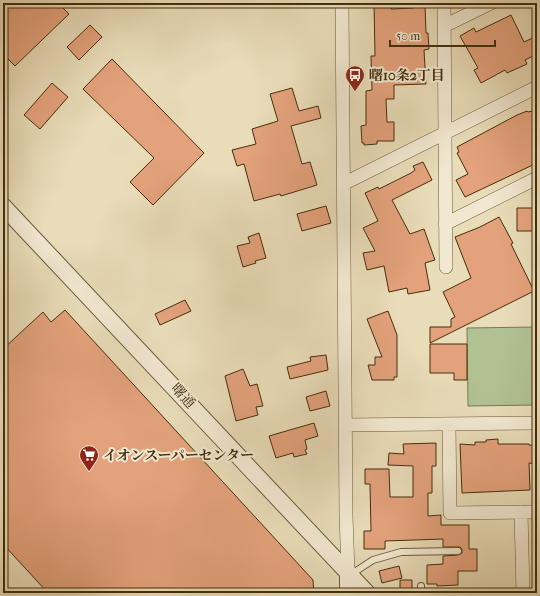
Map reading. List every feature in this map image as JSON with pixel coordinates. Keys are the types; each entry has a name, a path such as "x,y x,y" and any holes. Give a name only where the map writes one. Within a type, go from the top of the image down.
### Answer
{"street":[{"path":"342,3 345,425 349,573 348,593"},
{"path":"444,3 446,267"},
{"path":"444,26 491,3"},
{"path":"343,184 537,87"},
{"path":"445,224 537,178"},
{"name":"曙通","path":"3,206 367,593"},
{"path":"345,425 537,423"},
{"path":"449,424 450,513 537,512"},
{"path":"521,512 523,593"}],"lane":[{"path":"349,573 373,560 401,552 458,552"}],"green space":[{"path":"535,245 537,245 537,405 468,406 467,328 536,327"}],"building":[{"path":"3,3 58,3 69,14 15,66 3,54"},
{"path":"374,3 391,3 391,9 413,8 413,5 425,5 426,33 428,33 429,49 424,50 426,84 394,85 394,99 386,99 387,122 394,122 394,141 377,141 377,144 364,145 364,143 362,143 361,126 366,125 366,91 372,90 371,56 375,56"},
{"path":"511,15 524,42 537,36 537,54 525,60 527,64 507,73 505,70 481,83 474,70 478,68 460,36 474,28 476,32"},
{"path":"90,25 102,37 79,60 67,47"},
{"path":"112,59 204,153 153,205 130,182 154,158 83,89"},
{"path":"52,83 68,97 40,129 24,115"},
{"path":"292,88 299,111 318,106 321,118 291,126 302,164 310,162 317,185 281,196 280,194 254,201 244,164 237,166 232,150 256,144 252,129 278,121 270,94"},
{"path":"537,110 537,163 465,197 456,180 468,174 457,153 459,152 457,147 517,115 527,111"},
{"path":"423,162 432,180 392,200 410,234 424,229 435,260 425,263 430,290 408,294 407,288 389,292 384,266 367,270 363,253 375,251 363,228 378,221 365,193 378,187 379,189 411,173 415,170 413,166"},
{"path":"326,206 331,223 302,231 297,214"},
{"path":"517,208 537,208 537,231 517,231"},
{"path":"499,217 513,243 511,244 534,291 430,343 430,327 451,327 451,319 455,317 443,292 471,278 455,237 480,227"},
{"path":"259,233 266,258 255,261 256,263 243,267 237,246 250,243 248,237"},
{"path":"185,300 191,311 160,325 155,314"},
{"path":"65,310 313,580 314,593 48,593 3,544 3,349 43,312 51,322"},
{"path":"388,311 397,335 397,377 394,377 394,380 372,380 368,365 375,365 375,357 382,357 367,319"},
{"path":"430,344 467,344 467,380 454,380 454,373 430,373"},
{"path":"326,355 328,370 290,379 287,367 311,361 310,357"},
{"path":"243,369 250,386 257,384 263,406 256,407 258,415 236,421 225,376"},
{"path":"326,391 330,406 310,411 306,397"},
{"path":"314,423 318,436 305,440 307,449 305,450 307,454 294,457 293,453 276,458 269,436"},
{"path":"498,439 498,444 537,445 537,464 529,463 530,490 462,493 460,444 475,445 475,442 486,442 486,440"},
{"path":"436,443 436,466 432,466 432,493 428,493 428,516 441,515 441,525 469,525 469,549 477,549 477,571 458,571 458,585 437,586 437,584 427,584 427,565 443,564 443,556 458,555 462,553 462,549 460,547 443,547 443,539 385,541 385,549 364,549 364,531 371,531 370,484 365,484 365,469 389,469 390,497 413,497 413,466 388,465 389,453 404,454 403,444"},
{"path":"399,566 402,578 382,583 379,571"},
{"path":"400,580 412,580 412,593 400,593"}],"place":[{"name":"曙10条2丁目","path":"355,92"},
{"name":"イオンスーパーセンター","path":"89,472"}]}
